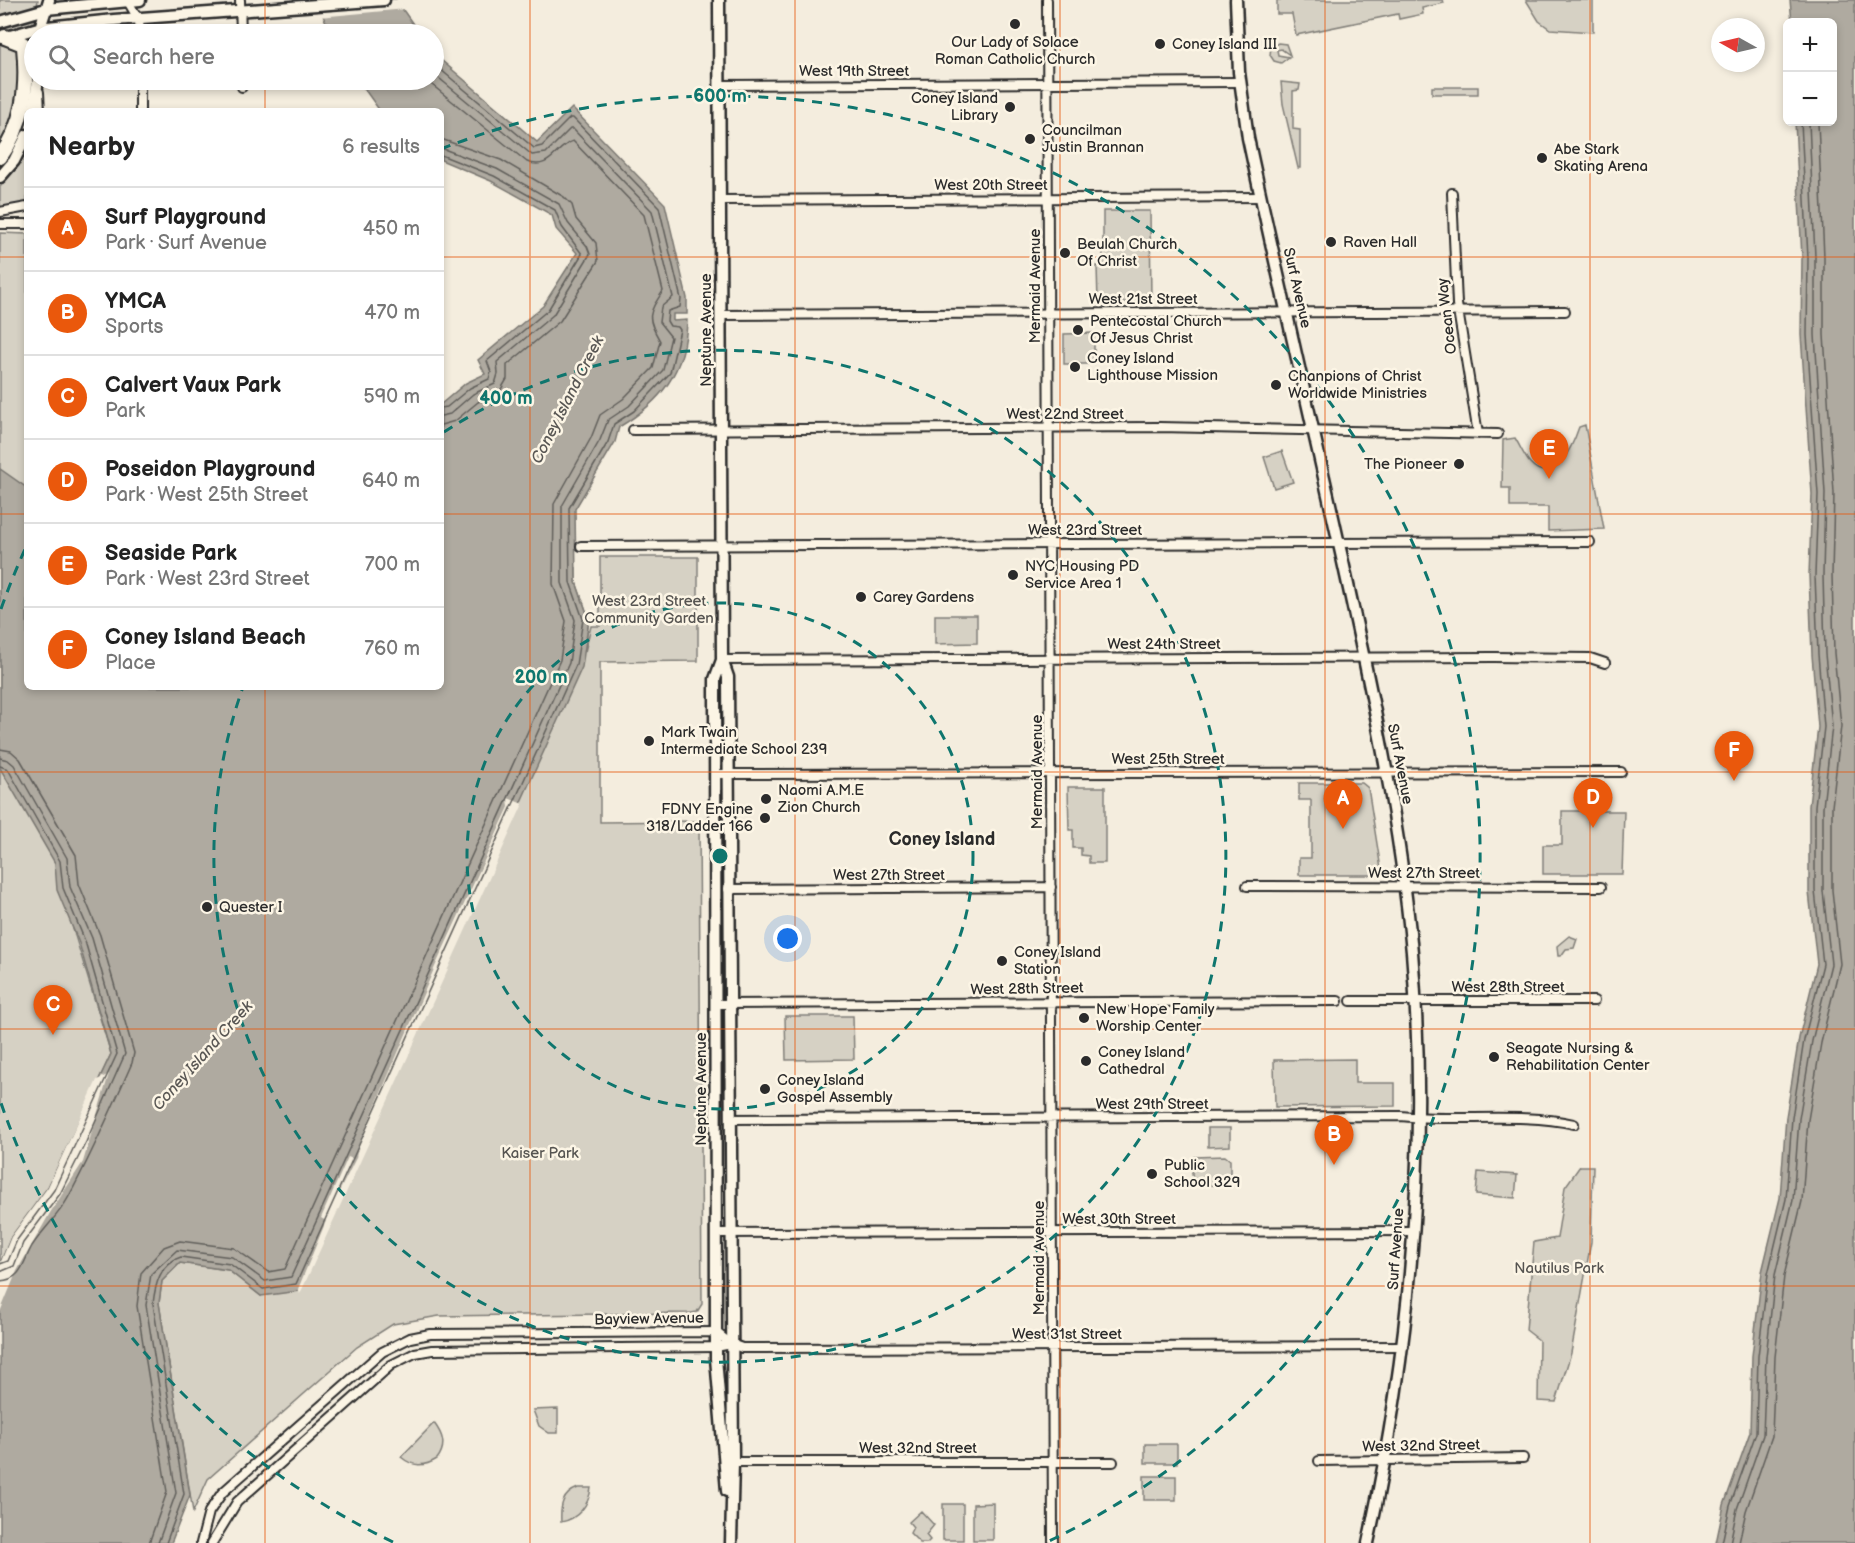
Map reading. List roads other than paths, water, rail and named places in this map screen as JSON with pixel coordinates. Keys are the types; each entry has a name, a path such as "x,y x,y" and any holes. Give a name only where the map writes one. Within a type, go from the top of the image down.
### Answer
{"highway":[{"path":"3,38 23,44 24,48"},
{"path":"0,157 11,143 22,113 25,90"}],"main road":[{"path":"2,21 47,5 140,0"},
{"path":"86,24 384,0"},
{"name":"Neptune Avenue","path":"719,0 722,660 728,677 731,1233 728,1462 731,1543"},
{"name":"Surf Avenue","path":"1236,0 1240,82 1261,197 1364,657 1387,771 1404,887 1415,1001 1418,1118 1414,1231 1404,1346 1386,1459 1368,1543"},
{"path":"40,24 47,5"},
{"path":"3,38 24,34"},
{"path":"34,108 36,90"},
{"path":"0,177 14,161 24,141"},
{"name":"Neptune Avenue","path":"722,660 715,679 716,1347 728,1462"}],"street":[{"path":"240,0 241,24"},
{"name":"Mermaid Avenue","path":"1047,0 1053,1543"},
{"path":"127,1 139,24"},
{"name":"West 19th Street","path":"720,85 1240,82"},
{"path":"39,90 40,108"},
{"path":"140,90 140,108"},
{"name":"Ocean Way","path":"1452,193 1458,312 1478,434"},
{"name":"West 20th Street","path":"721,200 1261,197"},
{"path":"0,212 24,208"},
{"path":"0,224 24,224"},
{"name":"West 21st Street","path":"721,315 1566,311"},
{"name":"West 22nd Street","path":"633,430 1049,428 1498,434"},
{"name":"West 23rd Street","path":"581,546 1590,542"},
{"name":"West 24th Street","path":"722,660 1364,657 1590,658 1605,663"},
{"name":"West 25th Street","path":"716,774 1621,772"},
{"name":"West 27th Street","path":"1247,886 1601,887"},
{"name":"West 27th Street","path":"728,889 1051,887"},
{"name":"West 28th Street","path":"1351,1001 1594,1000"},
{"name":"West 28th Street","path":"716,1004 1338,1001"},
{"name":"West 29th Street","path":"729,1119 1418,1118 1554,1119 1574,1124"},
{"name":"West 30th Street","path":"717,1233 1414,1231"},
{"name":"Bayview Avenue","path":"201,1543 209,1512 222,1493 382,1352 410,1338 430,1334 716,1332 731,1344"},
{"name":"West 31st Street","path":"731,1344 742,1348 1404,1346"},
{"name":"Bayview Avenue","path":"212,1543 237,1502 391,1365 415,1353 432,1350 716,1347 731,1344"},
{"name":"West 32nd Street","path":"1319,1461 1523,1458"},
{"name":"West 32nd Street","path":"728,1462 1113,1462"}],"water":[{"path":"315,0 396,0 413,24 327,24"},
{"path":"1790,0 1855,0 1855,1543 1716,1543 1724,1505 1750,1432 1752,1356 1762,1272 1780,1198 1786,1117 1799,1038 1817,964 1809,892 1809,806 1818,727 1809,575 1812,494 1801,335 1802,258 1795,126 1837,126 1837,18 1792,18"},
{"name":"Coney Island Creek","path":"444,63 537,142 572,108 665,204 687,298 687,314 673,314 673,321 687,320 682,355 676,370 659,396 619,427 615,442 575,509 576,582 589,619 582,667 299,1291 261,1296 228,1270 180,1263 162,1281 159,1303 190,1495 171,1543 0,1543 0,1264 11,1237 48,1187 111,1054 79,943 57,890 55,863 0,768 0,469 24,486 24,690 444,690 444,401 466,383 485,374 478,360 543,306 577,253 556,229 552,215 491,181 444,161 444,108 378,108 365,90 444,90"}],"place":[{"name":"Our Lady of Solace Roman Catholic Church","path":"1015,24"},
{"name":"Coney Island III","path":"1160,44"},
{"name":"Coney Island Library","path":"1010,107"},
{"name":"Councilman Justin Brannan","path":"1030,139"},
{"name":"Abe Stark Skating Arena","path":"1542,158"},
{"name":"Raven Hall","path":"1331,242"},
{"name":"Beulah Church Of Christ","path":"1065,253"},
{"name":"Pentecostal Church Of Jesus Christ","path":"1078,330"},
{"name":"Coney Island Lighthouse Mission","path":"1075,367"},
{"name":"Chanpions of Christ Worldwide Ministries","path":"1276,385"},
{"name":"The Pioneer","path":"1459,464"},
{"name":"Seaside Park","path":"1549,479"},
{"name":"NYC Housing PD Service Area 1","path":"1013,575"},
{"name":"Carey Gardens","path":"861,597"},
{"name":"Mark Twain Intermediate School 239","path":"649,741"},
{"name":"Coney Island Beach","path":"1734,781"},
{"name":"Naomi A.M.E Zion Church","path":"766,799"},
{"name":"FDNY Engine 318/Ladder 166","path":"765,818"},
{"name":"Poseidon Playground","path":"1593,828"},
{"name":"Surf Playground","path":"1343,829"},
{"name":"Quester I","path":"207,907"},
{"name":"Coney Island Station","path":"1002,961"},
{"name":"New Hope Family Worship Center","path":"1084,1018"},
{"name":"Calvert Vaux Park","path":"53,1035"},
{"name":"Seagate Nursing & Rehabilitation Center","path":"1494,1057"},
{"name":"Coney Island Cathedral","path":"1086,1061"},
{"name":"Coney Island Gospel Assembly","path":"765,1089"},
{"name":"YMCA","path":"1334,1165"},
{"name":"Public School 329","path":"1152,1174"}],"district":[{"name":"Coney Island","path":"942,839"}],"park label":[{"name":"West 23rd Street Community Garden","path":"649,610"},
{"name":"Kaiser Park","path":"540,1153"},
{"name":"Nautilus Park","path":"1559,1268"}]}
